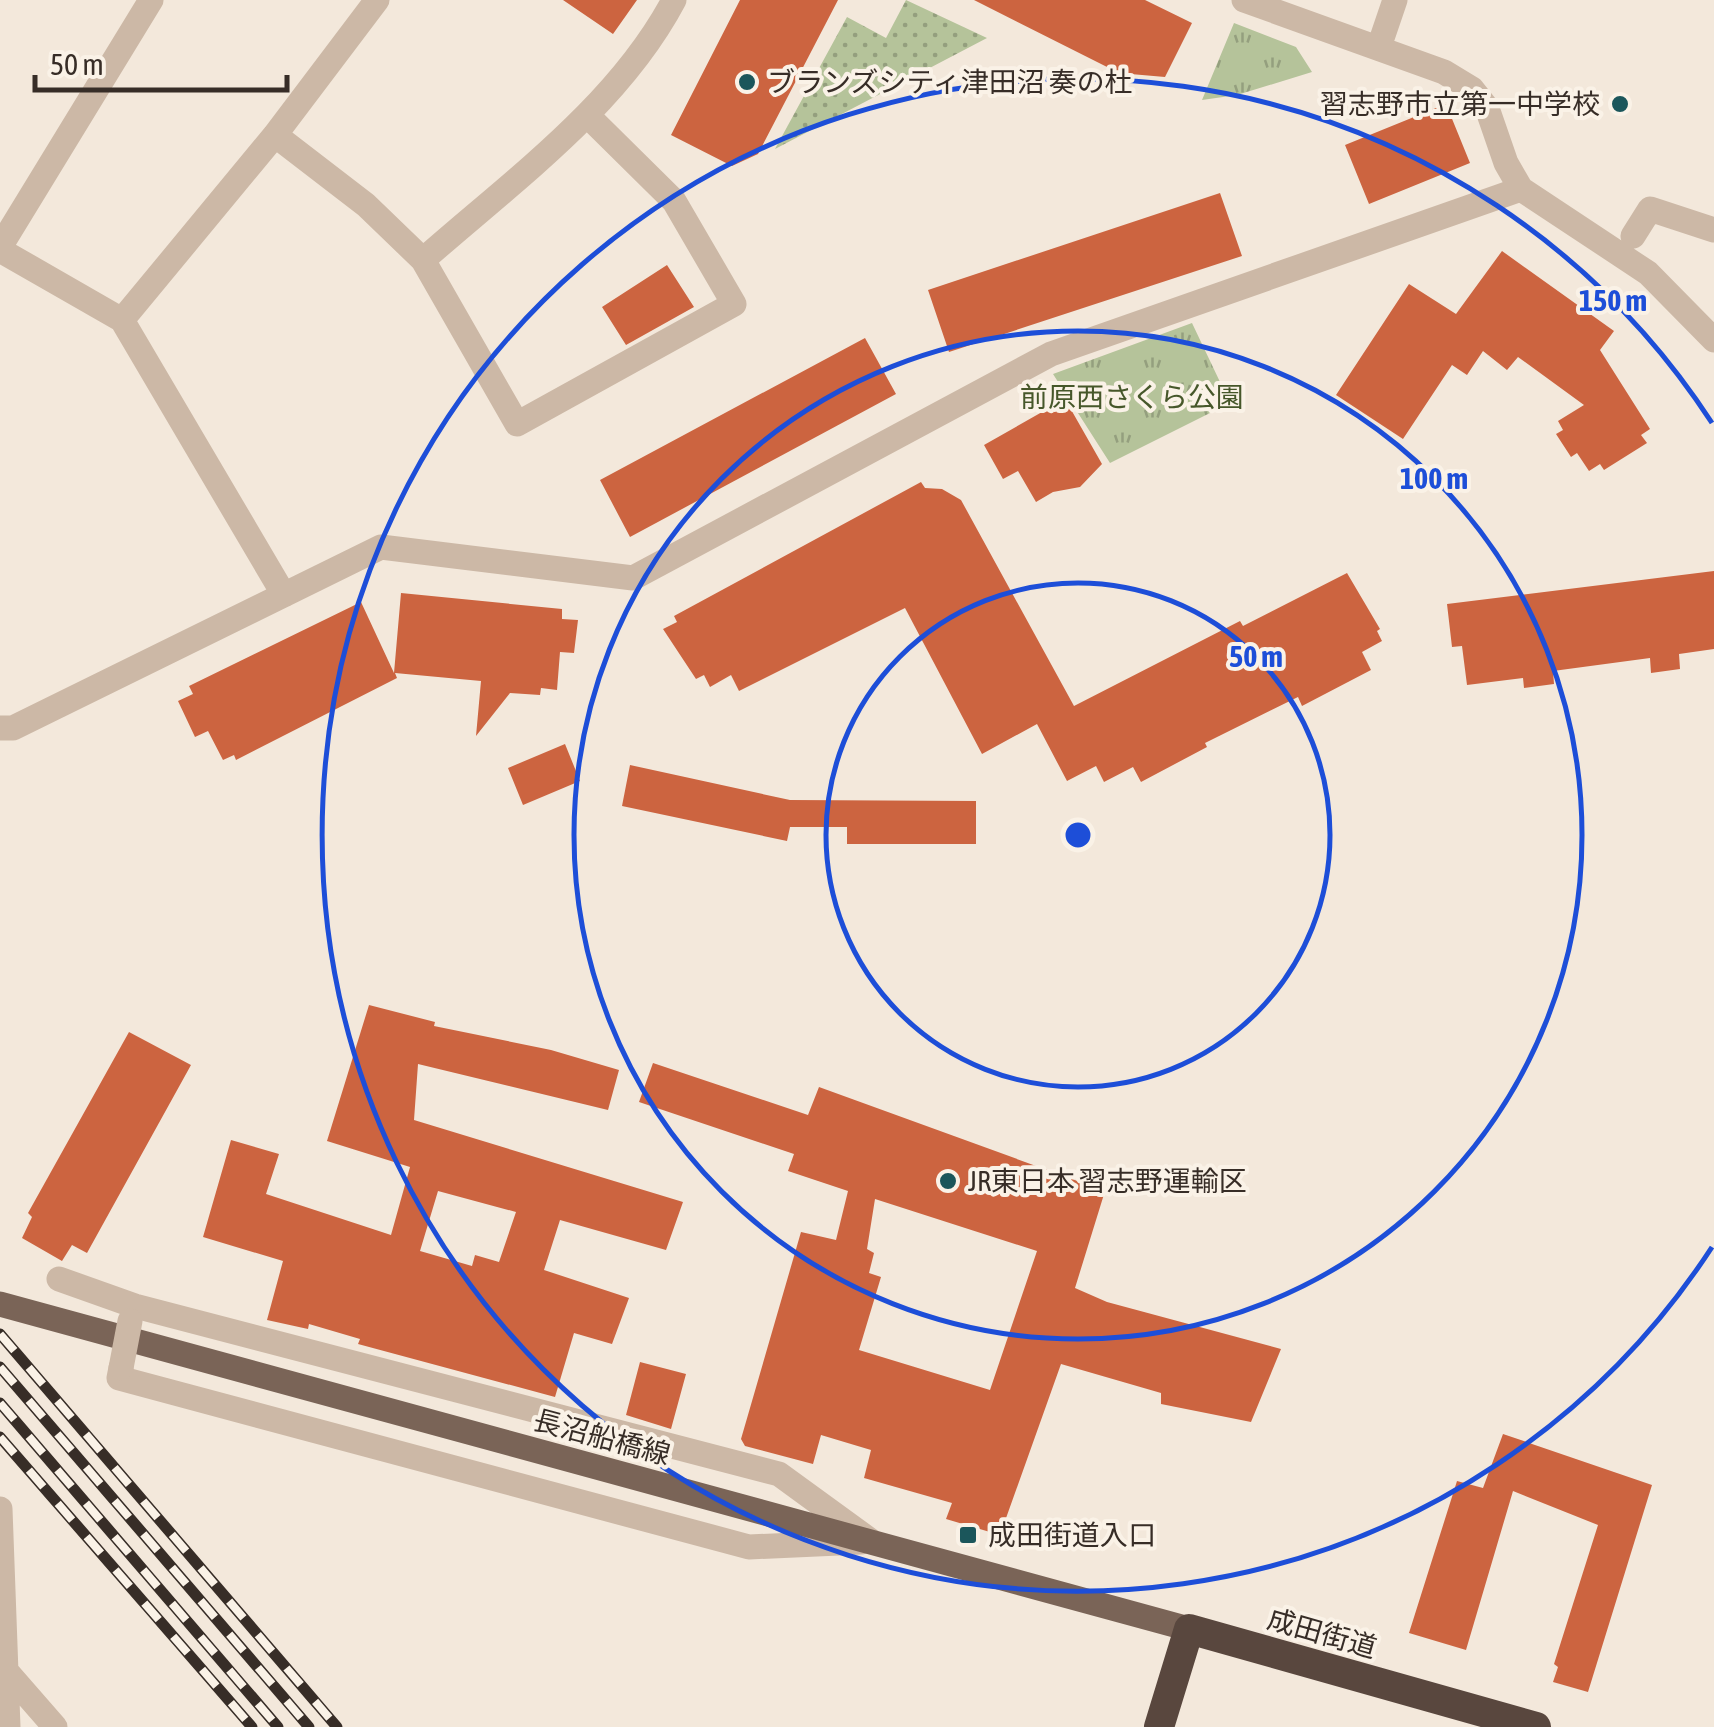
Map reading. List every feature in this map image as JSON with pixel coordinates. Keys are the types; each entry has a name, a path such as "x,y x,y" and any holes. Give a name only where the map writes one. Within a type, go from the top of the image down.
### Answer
{"highway":[{"path":"1159,1727 1188,1628"},
{"name":"成田街道","path":"1188,1628 1536,1727"}],"main road":[{"name":"長沼船橋線","path":"0,1304 1188,1628"}],"street":[{"path":"151,0 0,248 122,320 284,595"},
{"path":"122,320 275,134 378,0"},
{"path":"424,260 587,116 661,26 674,0"},
{"path":"1244,0 1444,72 1472,90 1487,108 1506,163 1521,189 1648,272 1714,340"},
{"path":"1379,47 1395,0"},
{"path":"275,134 366,206 424,260 517,424 734,304 674,200 587,116"},
{"path":"0,728 13,728 380,546 633,578 1051,354 1521,189"},
{"path":"1633,236 1650,210 1714,230"},
{"path":"59,1280 133,1314 779,1474 872,1542"},
{"path":"133,1314 118,1378 748,1547 872,1542"},
{"path":"0,1509 8,1727"},
{"path":"7,1672 55,1727"}],"green space":[{"path":"906,0 987,38 775,149 847,17 886,38"},
{"path":"1234,23 1296,47 1312,72 1237,95 1202,100"},
{"name":"前原西さくら公園","path":"1192,323 1230,403 1110,463 1053,374"}],"building":[{"path":"563,0 637,0 613,34"},
{"name":"ブランズシティ津田沼 奏の杜","path":"740,0 838,0 758,154 732,166 671,135"},
{"name":"ブランズシティ津田沼 奏の杜","path":"974,0 1145,0 1192,23 1165,77 1119,73"},
{"path":"1446,104 1470,163 1369,204 1345,145"},
{"path":"1220,193 1242,256 949,352 928,290"},
{"path":"1502,251 1614,331 1600,350 1650,429 1641,435 1647,443 1604,470 1600,464 1589,471 1577,453 1571,457 1556,434 1563,430 1558,421 1584,405 1518,357 1507,370 1483,351 1467,375 1452,365 1403,439 1336,395 1409,284 1456,314"},
{"path":"667,265 694,307 626,345 602,307"},
{"path":"865,338 896,394 630,537 600,480"},
{"path":"1065,399 1102,464 1080,487 1053,492 1036,502 1018,471 1003,479 984,445"},
{"path":"921,482 925,488 942,489 961,500 1074,706 1240,621 1243,626 1347,573 1380,629 1377,631 1382,641 1362,652 1371,670 1302,706 1298,697 1205,743 1207,747 1141,782 1133,767 1104,782 1096,766 1067,781 1037,724 982,754 905,608 739,691 731,675 710,687 704,675 696,679 663,629 677,622 674,616"},
{"path":"1714,571 1714,649 1679,654 1680,669 1651,673 1650,658 1553,671 1554,684 1524,688 1523,678 1467,685 1462,646 1452,647 1447,604"},
{"path":"401,593 562,609 562,619 578,620 574,653 560,652 557,690 541,688 540,695 510,693 476,736 481,681 395,673 397,678 236,760 234,755 223,760 208,731 195,737 178,701 193,694 189,686 361,602 394,673"},
{"path":"565,744 580,781 523,805 508,768"},
{"path":"630,765 790,800 976,801 976,844 847,844 847,827 790,827 787,841 622,806"},
{"path":"369,1005 435,1022 434,1026 551,1050 619,1070 608,1110 418,1064 414,1120 683,1202 666,1250 560,1220 544,1270 629,1298 612,1344 574,1333 555,1397 358,1344 360,1339 309,1324 308,1329 267,1320 283,1261 203,1237 231,1140 279,1154 266,1194 391,1235 410,1167 327,1141","holes":["438,1191 516,1212 499,1262 475,1255 472,1266 420,1251"]},
{"path":"129,1032 191,1065 87,1253 72,1245 62,1261 22,1238 32,1217 28,1213"},
{"path":"653,1063 808,1115 819,1087 1105,1191 1075,1288 1107,1302 1281,1349 1251,1422 1161,1404 1161,1393 1061,1364 1000,1535 946,1519 952,1503 864,1478 871,1450 821,1435 813,1464 745,1446 741,1439 801,1232 836,1240 848,1191 788,1171 794,1154 639,1102","holes":["875,1199 1037,1251 990,1390 859,1350 881,1277 869,1273 874,1253 867,1249"]},
{"path":"640,1362 686,1374 671,1429 626,1415"},
{"path":"1503,1434 1652,1485 1588,1692 1553,1682 1558,1667 1554,1664 1598,1525 1513,1491 1466,1650 1409,1633 1457,1481 1483,1488"}],"railway":[{"path":"0,1334 337,1727"},
{"path":"0,1367 309,1727"},
{"path":"0,1403 278,1727"},
{"path":"0,1437 252,1727"}],"place":[{"name":"ブランズシティ津田沼 奏の杜","path":"747,82"},
{"name":"習志野市立第一中学校","path":"1620,104"},
{"name":"JR東日本 習志野運輸区","path":"948,1181"},
{"name":"成田街道入口","path":"968,1535"}]}
